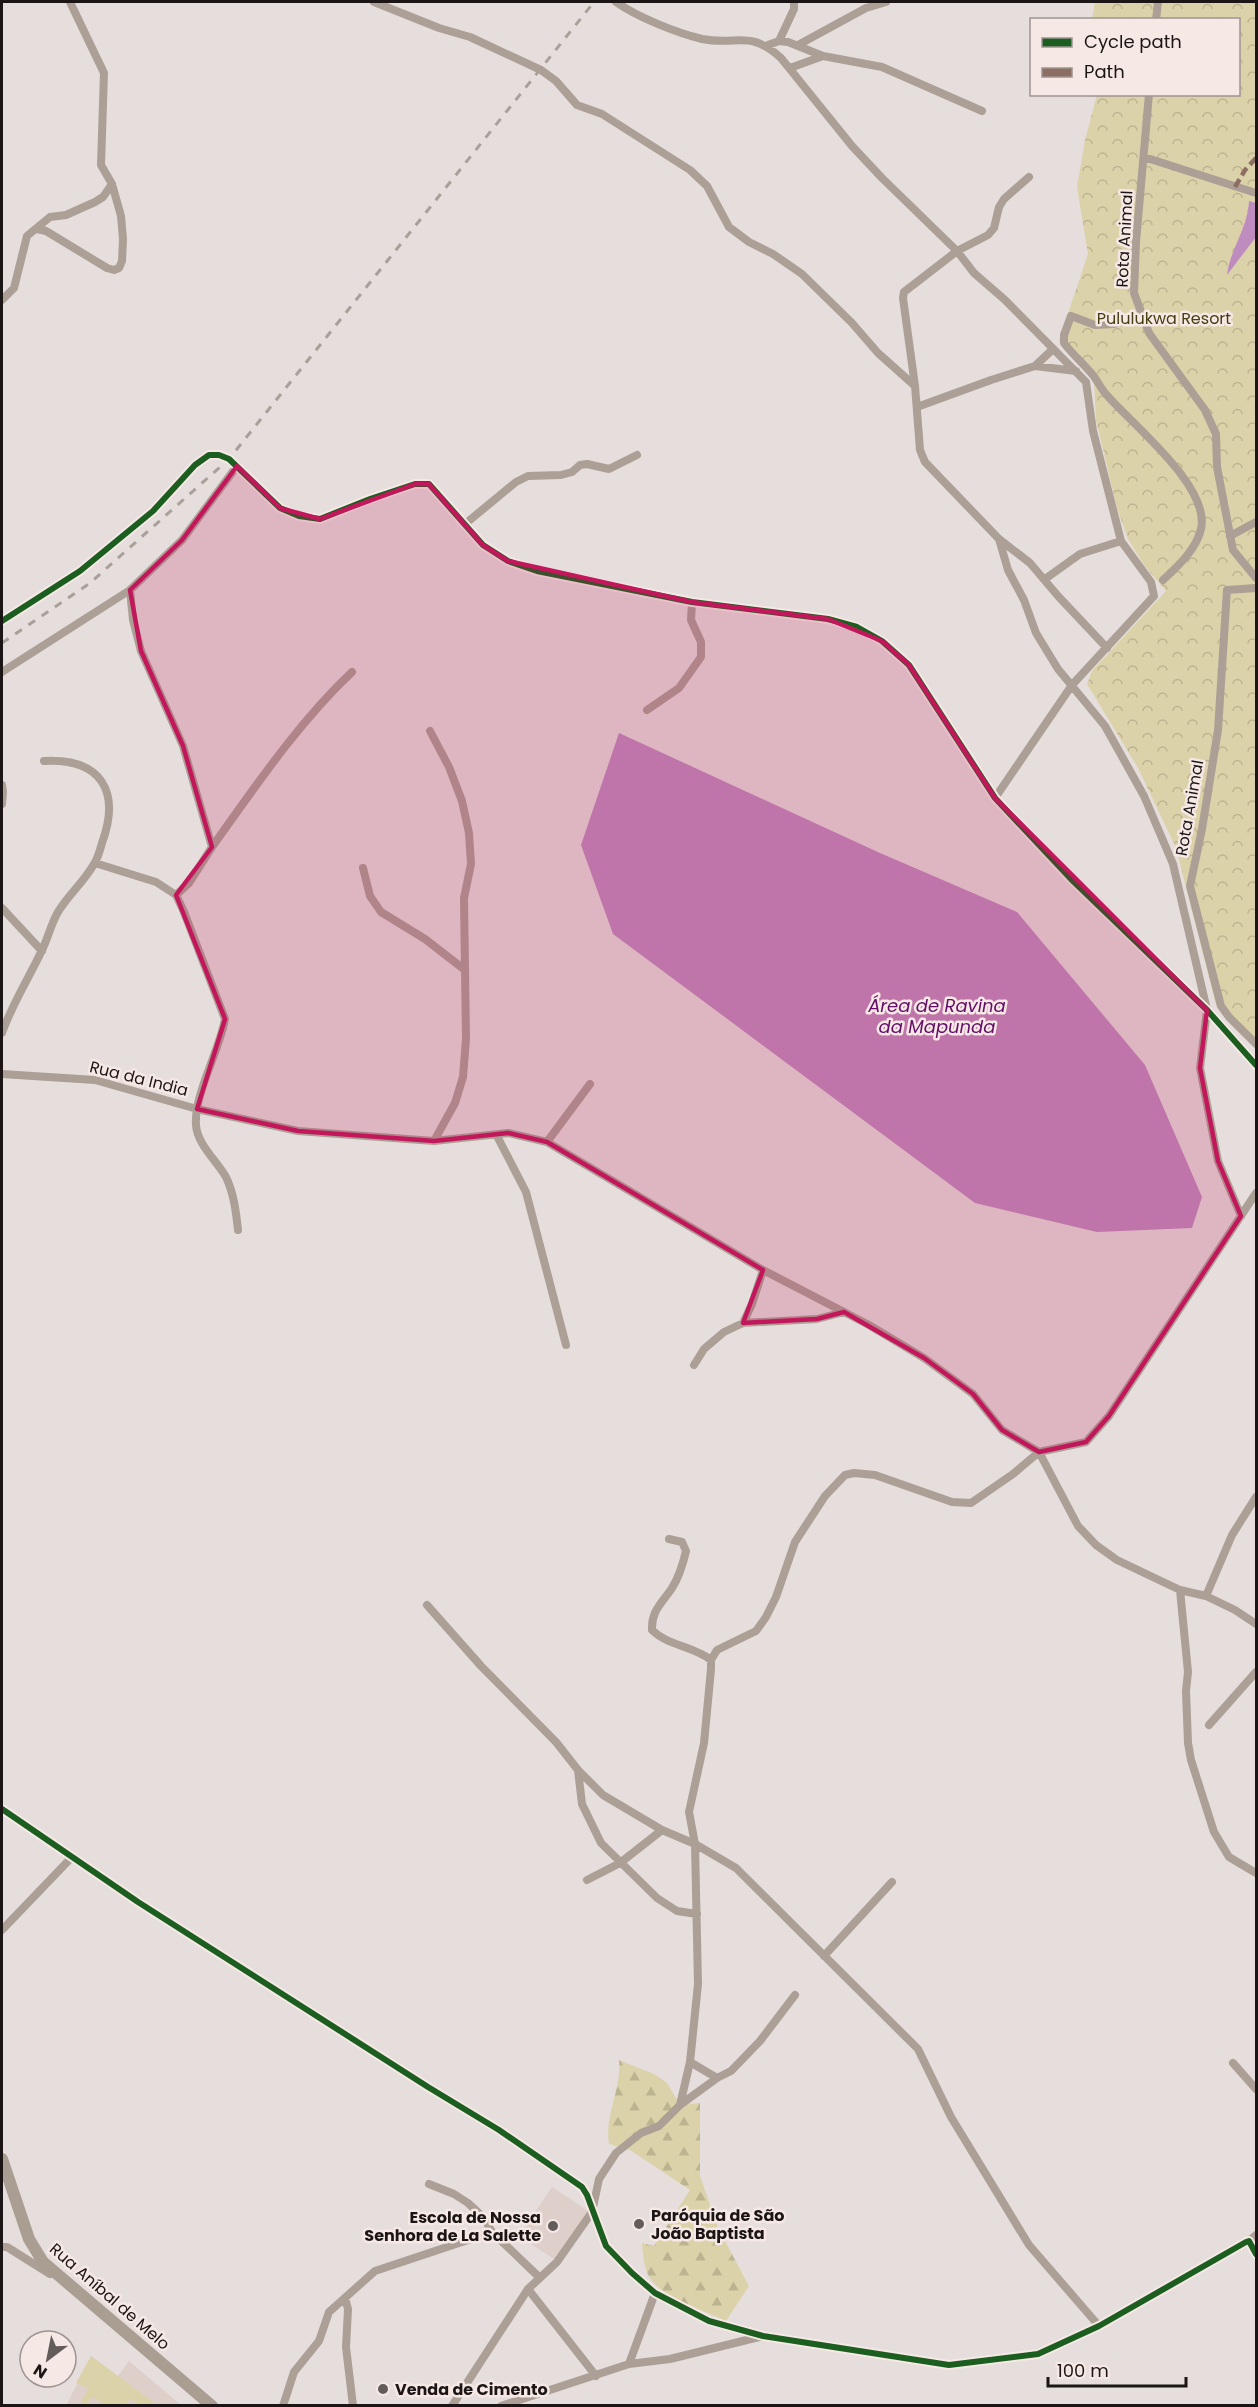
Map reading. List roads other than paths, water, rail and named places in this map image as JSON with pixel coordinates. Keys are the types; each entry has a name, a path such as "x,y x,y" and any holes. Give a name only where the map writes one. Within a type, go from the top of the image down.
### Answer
{"street":[{"path":"37,229 46,231 107,268 114,270 119,268 122,261 122,227 112,184 101,165 104,73 70,2"},
{"path":"374,2 440,28 470,37 542,70 556,81 577,105 602,114 690,170 707,186 729,227 802,274 852,323 878,353 915,386"},
{"path":"779,41 795,9 794,2"},
{"path":"798,45 866,5 886,2"},
{"path":"1156,18 1158,2"},
{"path":"622,3 638,16 701,38 756,40 768,45 790,68 852,146 957,251 974,273 1005,300 1086,382 1093,431 1121,541 1151,582 1154,596 1072,685 995,798"},
{"path":"768,45 779,41 798,45 823,56 882,67 982,111"},
{"path":"790,68 823,56"},
{"name":"Rota Animal","path":"1149,96 1134,293 1149,333 1205,410 1216,434 1217,467 1233,550 1257,578"},
{"path":"1144,157 1257,193"},
{"path":"1029,177 1004,199 999,207 994,228 988,235 957,251 904,292 920,450 925,462 999,539 1030,563 1058,597 1107,648"},
{"path":"2,300 14,288 27,236 50,217 66,215 95,202 112,184"},
{"path":"1143,316 1114,324 1095,325 1071,316 1064,335 1064,344 1093,375 1105,393 1153,441 1198,501 1202,527 1196,543 1162,580"},
{"path":"1035,366 1052,350"},
{"path":"917,407 1035,366 1076,371"},
{"path":"2,621 80,571 153,511 195,465 209,455 219,455 237,466 280,508 299,516 320,519 370,499 422,483 429,484 483,545 508,561 537,571 692,602 828,619 857,627 882,641 909,665 995,798 1071,879 1207,1010 1257,1065"},
{"path":"465,524 516,482 528,476 561,475 572,472 580,465 587,464 609,469 637,455"},
{"path":"2,672 130,590 182,540 237,466"},
{"path":"1230,536 1257,522"},
{"path":"999,539 1008,570 1024,600 1036,633 1058,669 1105,726 1144,796 1173,864 1207,1010 1200,1068 1218,1161 1241,1216"},
{"path":"1045,579 1080,554 1121,541"},
{"name":"Rota Animal","path":"1257,588 1227,590 1218,730 1190,886 1221,1006 1257,1044"},
{"path":"130,590 133,620 141,651 183,746 212,847"},
{"path":"647,710 679,688 701,657 701,642 691,620 692,602"},
{"path":"176,896 189,883 212,847 294,736 328,695 352,672"},
{"path":"430,731 449,767 462,801 469,833 471,864 464,898 466,1039 464,1077 455,1103 434,1141"},
{"path":"2,1033 8,1014 42,951 58,912 95,863 108,826 110,796 99,777 83,766 63,760 44,760"},
{"path":"2,785 2,804"},
{"path":"95,863 156,882 176,896 225,1019 223,1034 197,1109 196,1128 225,1176 235,1203 238,1230"},
{"path":"363,868 370,896 381,912 424,939 465,970"},
{"path":"2,908 42,951"},
{"name":"Rua da India","path":"2,1074 96,1080 197,1109 298,1131 434,1141 497,1136 508,1133 547,1142 763,1270 844,1312 924,1358 973,1394 1002,1430 1038,1452"},
{"path":"547,1142 590,1084"},
{"path":"497,1136 526,1192 566,1345"},
{"path":"680,2105 690,2061 698,1984 695,1844 689,1812 704,1743 711,1660 717,1650 756,1631 766,1617 782,1583 795,1542 825,1496 845,1475 854,1473 875,1475 952,1502 971,1503 1013,1474 1038,1452 1086,1442 1109,1416 1257,1193"},
{"path":"743,1323 753,1304 763,1270"},
{"path":"694,1365 704,1349 724,1332 743,1323 817,1319 844,1312"},
{"path":"1038,1452 1078,1526 1096,1545 1117,1560 1180,1590 1206,1596 1257,1624"},
{"path":"1206,1596 1232,1535 1257,1497"},
{"path":"669,1539 682,1542 686,1551 682,1569 651,1620 652,1630 659,1638 700,1652 711,1660"},
{"path":"1180,1590 1188,1672 1186,1691 1191,1760 1214,1832 1229,1857 1257,1873"},
{"path":"427,1605 481,1666 556,1742 578,1770 603,1795 662,1830 695,1844 736,1868 918,2049 951,2118 1029,2245 1099,2326"},
{"path":"1209,1725 1257,1672"},
{"path":"578,1770 582,1804 601,1843 657,1898 677,1911 697,1914"},
{"path":"2,1809 138,1902 418,2081 499,2130 582,2187 606,2246 655,2293 709,2321 763,2336 949,2365 1038,2354 1099,2326 1253,2238 1257,2254"},
{"path":"587,1880 620,1863 662,1830"},
{"path":"2,1930 72,1857"},
{"path":"825,1956 892,1882"},
{"path":"452,2406 528,2289 557,2262 592,2212 599,2179 616,2153 641,2133 658,2126 680,2105 717,2078 731,2071 760,2042 795,1995"},
{"path":"690,2061 717,2078"},
{"path":"1233,2063 1257,2089"},
{"name":"Rua Aníbal de Melo","path":"2,2159 36,2252 43,2262 212,2406"},
{"path":"429,2184 454,2194 468,2203 484,2217 492,2232 540,2278"},
{"path":"283,2406 294,2372 318,2342 329,2312 375,2271 492,2232"},
{"path":"2,2247 7,2247 71,2287"},
{"path":"528,2289 596,2376"},
{"path":"629,2364 655,2293"},
{"path":"345,2298 348,2309 346,2347 353,2406"},
{"path":"501,2406 629,2364 670,2359 763,2336"}],"water":[{"path":"1249,201 1256,203 1256,237 1227,275 1246,220"},
{"name":"Área de Ravina da Mapunda","path":"619,733 880,853 1017,912 1145,1065 1202,1197 1192,1228 1097,1232 975,1203 613,934 581,845"}],"railway":[{"path":"2,643 90,583 229,459 594,2"}],"place":[{"name":"Paróquia de São João Baptista","path":"639,2224"},
{"name":"Escola de Nossa Senhora de La Salette","path":"553,2226"},
{"name":"Venda de Cimento","path":"383,2389"}],"park label":[{"name":"Pululukwa Resort","path":"1164,318"}]}
